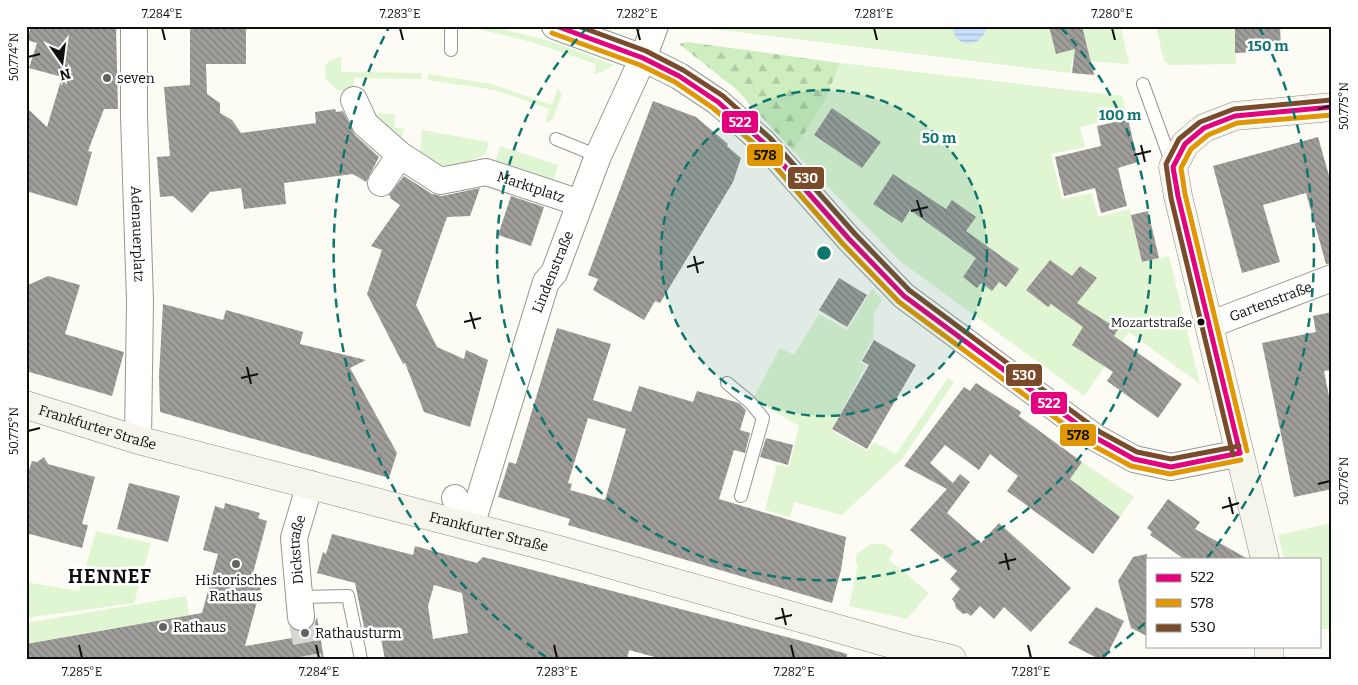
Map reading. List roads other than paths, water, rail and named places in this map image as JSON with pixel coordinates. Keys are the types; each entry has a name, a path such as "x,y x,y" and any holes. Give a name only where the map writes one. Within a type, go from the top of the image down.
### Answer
{"main road":[{"path":"1265,558 1173,167 1185,144 1204,128 1235,116 1332,107"},
{"name":"Frankfurter Straße","path":"26,405 138,440 583,556 906,654 952,659"}],"street":[{"name":"Adenauerplatz","path":"134,26 134,116 140,301 138,440"},
{"path":"555,26 643,58 686,81 718,102 752,131 849,239 904,296 1096,438 1134,459 1171,467 1240,452"},
{"name":"Lindenstraße","path":"471,526 546,282 554,273 598,156 643,58 655,26"},
{"name":"Marktplatz","path":"354,100 365,124 400,155 440,181 486,172 580,203"},
{"path":"381,183 400,155"},
{"name":"Gartenstraße","path":"1209,325 1332,278"},
{"name":"Dickstraße","path":"300,607 294,538 310,484"},
{"path":"455,498 471,526"}],"lane":[{"path":"451,26 451,50"},
{"path":"1143,84 1173,167"},
{"path":"556,139 598,156"},
{"path":"727,383 750,402 763,418 741,496"},
{"path":"300,607 348,596 361,659"}],"water":[{"path":"953,26 987,26 980,39 968,43 957,39"}],"tunnel":[{"path":"301,617 309,659"}],"place":[{"name":"seven","path":"107,78"},
{"name":"Mozartstraße","path":"1201,322"},
{"name":"Historisches Rathaus","path":"236,564"},
{"name":"Rathaus","path":"163,627"},
{"name":"Rathausturm","path":"305,633"}],"district":[{"name":"HENNEF","path":"110,576"}]}
